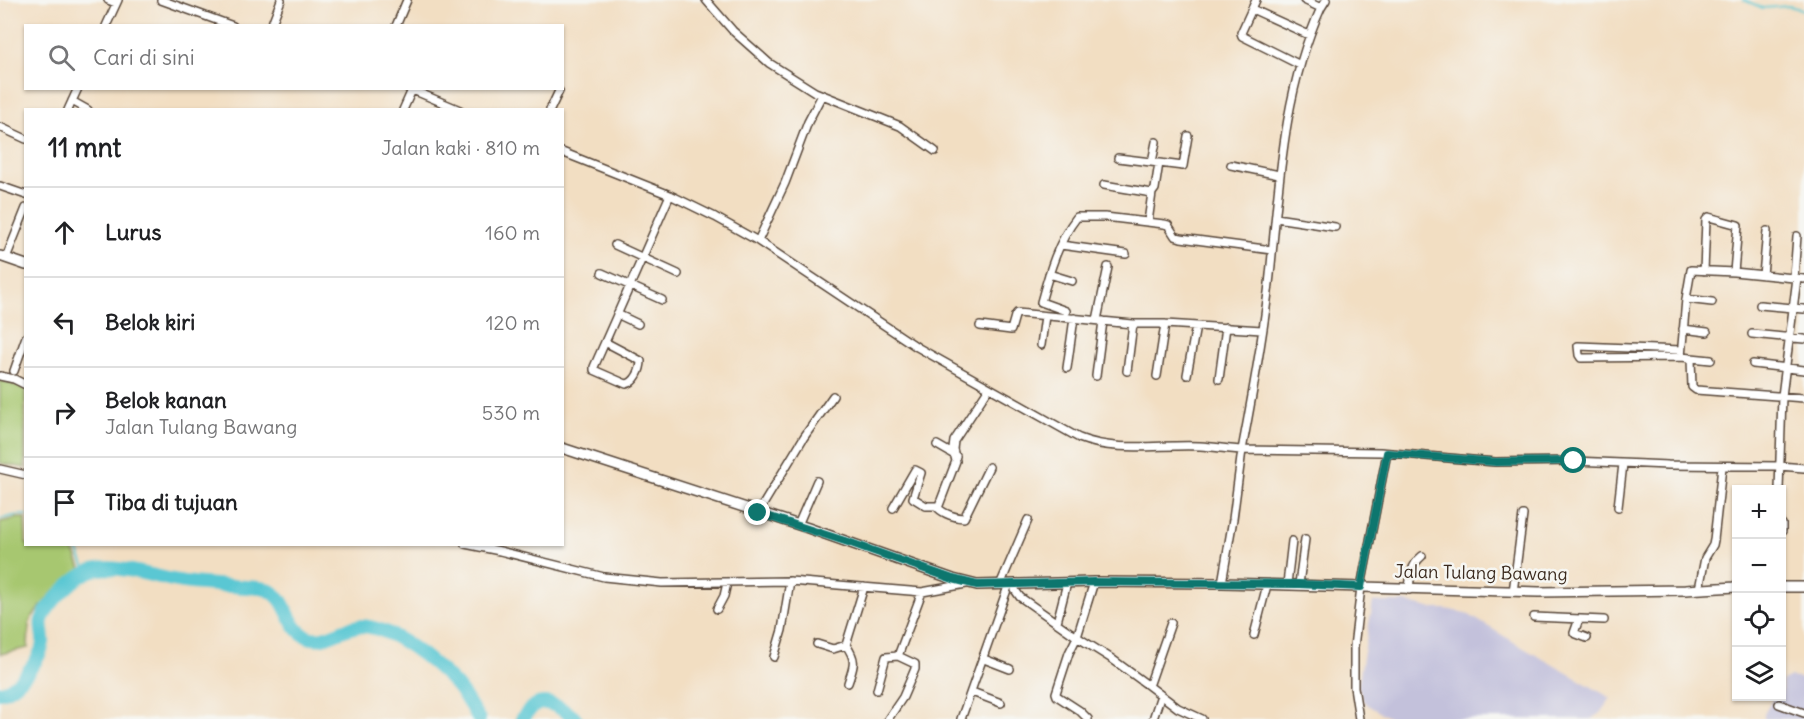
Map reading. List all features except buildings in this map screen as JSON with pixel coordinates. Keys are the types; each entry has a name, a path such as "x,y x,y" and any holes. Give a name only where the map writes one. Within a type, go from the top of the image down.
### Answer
{"street":[{"path":"107,24 117,2 108,0"},
{"path":"161,0 227,24"},
{"path":"272,24 281,0"},
{"path":"397,24 407,0"},
{"path":"706,0 733,31 769,63 815,92 900,126 935,151"},
{"path":"1256,0 1241,33 1242,36 1300,65"},
{"path":"1304,0 1321,8"},
{"path":"1222,583 1262,330 1279,175 1300,65 1309,35 1326,0"},
{"path":"1252,9 1309,35"},
{"path":"69,108 77,90"},
{"path":"404,108 410,90"},
{"path":"412,90 455,108"},
{"path":"551,108 559,91"},
{"path":"758,242 785,183 808,122 822,95"},
{"path":"72,101 84,108"},
{"path":"0,127 24,138"},
{"path":"1118,158 1183,166 1188,136"},
{"path":"1148,222 1152,193 1155,189 1156,142"},
{"path":"564,153 670,195 758,242 909,342 1054,425 1093,443 1142,447 1199,446 1242,450 1387,453 1496,462 1574,461 1804,468"},
{"path":"1231,165 1279,175"},
{"path":"1104,185 1152,193"},
{"path":"0,186 24,194"},
{"path":"594,370 670,195"},
{"path":"24,212 3,257 24,264"},
{"path":"1066,310 1041,302 1061,245 1077,217 1105,217 1168,225 1175,236 1181,238 1272,250"},
{"path":"1704,271 1706,220 1709,217 1738,225 1734,272"},
{"path":"1275,218 1335,226"},
{"path":"1763,275 1767,231"},
{"path":"1779,485 1782,396 1798,278 1797,236"},
{"path":"615,245 678,274"},
{"path":"1061,245 1126,254"},
{"path":"1096,376 1100,321 1108,267"},
{"path":"1681,354 1691,270 1798,278"},
{"path":"602,273 662,300"},
{"path":"1049,274 1072,281"},
{"path":"1686,299 1712,302"},
{"path":"1760,305 1804,309"},
{"path":"980,326 1011,330 1017,313 1133,324 1262,330"},
{"path":"617,314 638,324"},
{"path":"1041,345 1045,316"},
{"path":"1067,368 1074,318"},
{"path":"1127,371 1133,324"},
{"path":"1157,376 1165,324"},
{"path":"1187,375 1196,326"},
{"path":"1219,379 1226,327"},
{"path":"1683,329 1707,332"},
{"path":"1752,334 1804,339"},
{"path":"14,370 24,342"},
{"path":"585,364 628,384 633,381 641,361 605,342"},
{"path":"1681,354 1581,358 1578,346 1681,354 1691,359 1711,360"},
{"path":"1691,359 1692,387 1696,390 1804,398"},
{"path":"1753,364 1804,370"},
{"path":"0,376 24,384"},
{"path":"938,506 956,461 954,441 989,388"},
{"path":"758,513 804,437 833,396"},
{"path":"937,445 956,456"},
{"name":"Jalan Tulang Bawang","path":"564,449 798,525 966,584 1094,582 1299,584 1409,590 1513,592 1732,587"},
{"path":"1359,719 1354,687 1354,647 1361,587 1387,453"},
{"path":"1618,507 1623,464"},
{"path":"938,506 943,512 964,518 989,467"},
{"path":"1699,589 1705,558 1714,540 1722,467"},
{"path":"0,469 24,475"},
{"path":"893,508 916,471 921,473 913,498"},
{"path":"798,525 817,481"},
{"path":"902,494 926,506 938,506"},
{"path":"1513,592 1523,515"},
{"path":"961,719 984,659 1028,520"},
{"path":"1299,584 1305,539"},
{"path":"1287,585 1292,541"},
{"path":"483,546 501,548 604,577 662,583 790,582 922,592 966,584"},
{"path":"1409,590 1409,578 1413,565 1422,556"},
{"path":"774,657 782,630 790,582"},
{"path":"1088,719 1056,693 1094,582"},
{"path":"717,609 724,596 727,583"},
{"path":"1057,622 1067,583"},
{"path":"1008,584 1016,593 1178,708 1202,719"},
{"path":"1254,635 1267,585"},
{"path":"846,645 864,586"},
{"path":"1786,587 1804,587"},
{"path":"898,656 922,592"},
{"path":"1534,617 1604,620"},
{"path":"1579,619 1574,633 1587,638"},
{"path":"1149,686 1171,623"},
{"path":"817,644 827,648 846,645"},
{"path":"846,645 854,656 848,683"},
{"path":"877,690 886,657 898,656 915,664 903,697 888,719"},
{"path":"984,659 1010,669"},
{"path":"972,692 1001,703"},
{"path":"1153,719 1161,694"},
{"path":"1779,704 1804,713"}],"shaded area":[{"path":"1373,602 1405,602 1433,609 1466,613 1611,698 1600,713 1591,719 1391,719 1363,700 1358,686"},
{"path":"1790,677 1804,679 1804,719 1764,719 1764,714 1772,701 1786,701 1786,679"}],"green space":[{"path":"0,380 24,389 24,468 0,463"},
{"path":"24,518 24,546 71,546 82,571 54,591 32,617 29,624 28,648 0,654 0,522"}],"waterway":[{"path":"1744,0 1763,8 1789,6 1804,10"},
{"path":"0,519 24,515"},
{"path":"74,546 87,573"},
{"path":"0,692 21,680 38,657 43,643 42,620 55,599 68,586 88,572 109,568 186,582 266,589 280,599 295,627 314,639 361,626 386,632 425,656 447,676 459,689 479,719"},
{"path":"522,719 528,711 541,703 557,706 576,719"}],"route":[{"path":"758,513 808,528 966,584 1094,582 1299,584 1361,587 1387,453 1496,462 1574,461"}]}
